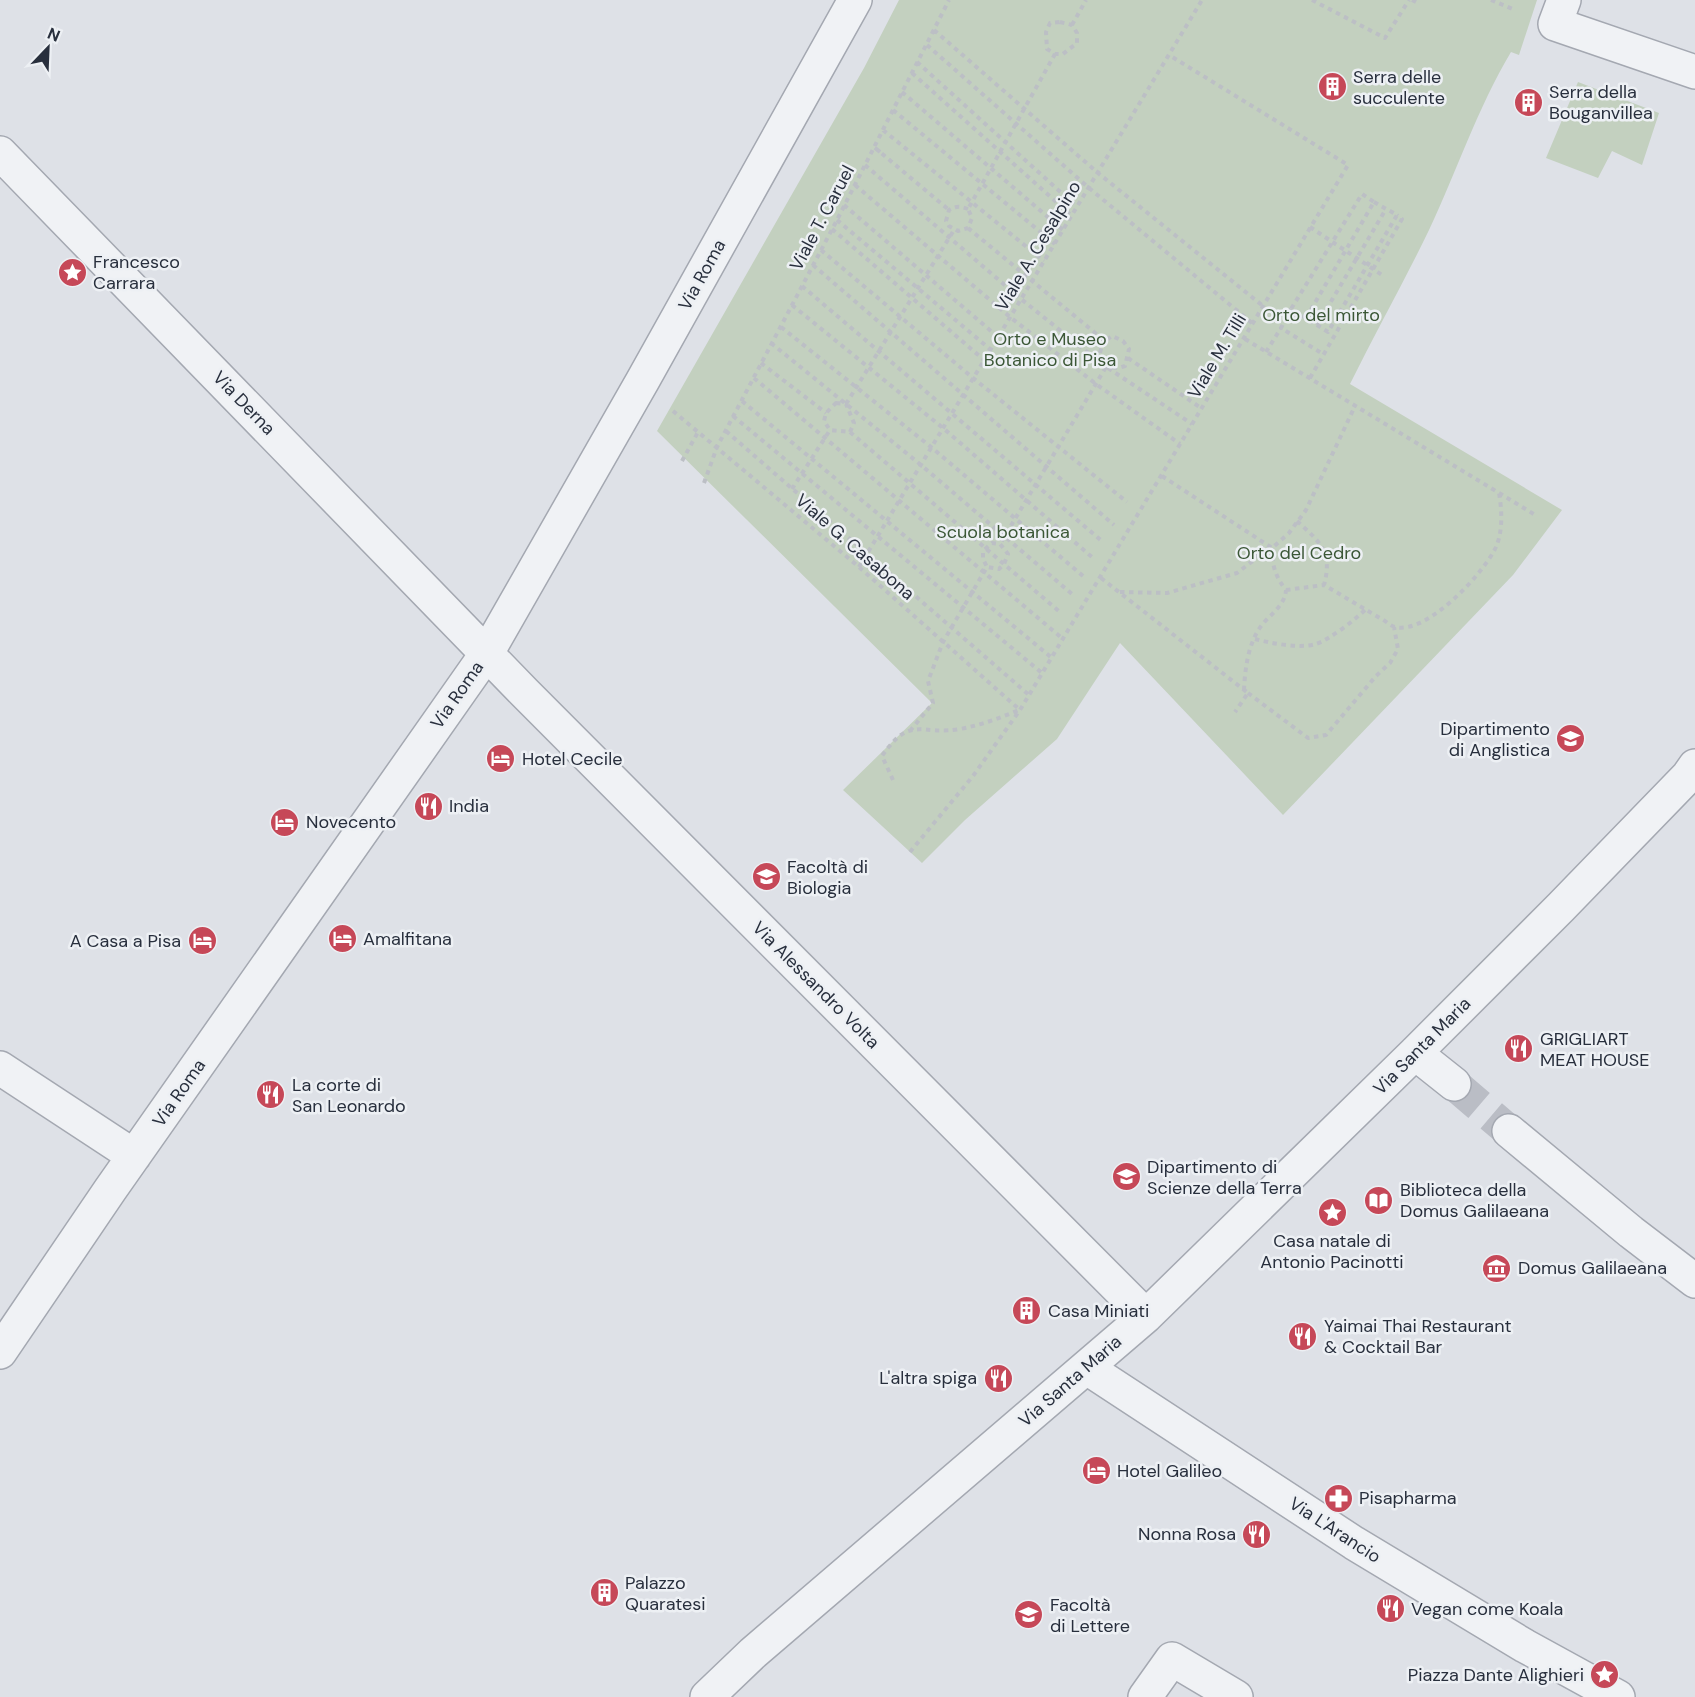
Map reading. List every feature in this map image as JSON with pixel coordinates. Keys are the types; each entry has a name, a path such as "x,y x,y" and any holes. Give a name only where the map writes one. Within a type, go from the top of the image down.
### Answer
{"street":[{"name":"Via Roma","path":"0,1352 134,1156 487,653 644,380 855,0"},
{"path":"1560,12 1695,72"},
{"name":"Via Derna","path":"0,153 487,653"},
{"name":"Via Alessandro Volta","path":"487,653 1146,1316"},
{"name":"Via Santa Maria","path":"707,1697 753,1653 1146,1316 1561,907 1688,777 1695,766"},
{"path":"1415,1053 1454,1084"},
{"path":"0,1068 134,1156"},
{"path":"1509,1131 1631,1232 1695,1281"},
{"name":"Via L'Arancio","path":"1087,1368 1354,1544 1589,1683 1618,1697"},
{"path":"1145,1697 1172,1659 1236,1697"}],"path":[{"name":"Viale T. Caruel","path":"704,483 717,447 950,0"},
{"path":"1072,25 1086,0"},
{"name":"Viale A. Cesalpino","path":"859,567 1202,0"},
{"path":"1312,0 1385,38 1412,1"},
{"path":"1491,0 1522,12"},
{"path":"1060,22 1072,25 1077,33 1077,43 1063,54 1055,54 1047,49 1046,33 1050,23 1060,22"},
{"path":"934,30 1098,173 1263,306"},
{"path":"927,45 1089,188 1253,323"},
{"path":"968,209 955,207 949,210 946,221 954,230 963,231 968,228 972,218 968,209 971,202 1055,54"},
{"name":"Viale M. Tilli","path":"910,852 973,776 1020,710 1347,165 1169,55"},
{"path":"917,62 1077,207"},
{"path":"912,73 1072,216"},
{"path":"902,92 1063,230"},
{"path":"893,110 1054,244"},
{"path":"883,130 1044,261"},
{"path":"874,147 880,152"},
{"path":"874,147 949,210"},
{"path":"865,165 1021,299 1106,367 1192,424"},
{"path":"855,185 1011,317 1096,384 1180,444"},
{"path":"1266,352 1362,194 1402,219 1310,378"},
{"path":"1306,318 1374,202"},
{"path":"844,205 998,337"},
{"path":"1317,326 1386,209"},
{"path":"1291,309 1328,332 1397,216"},
{"path":"837,220 991,350"},
{"path":"1310,227 1382,275"},
{"path":"968,228 1105,341"},
{"path":"832,229 984,360"},
{"path":"846,404 954,230"},
{"path":"821,249 974,378 1127,502"},
{"path":"813,266 1114,525"},
{"path":"802,286 1103,542"},
{"path":"792,304 943,428 1093,558"},
{"path":"780,327 931,447 1083,576"},
{"path":"1281,328 1323,354"},
{"path":"1112,336 1123,341 1129,349 1125,366 1106,367 1100,360 1099,351 1105,341 1112,336"},
{"path":"1245,339 1537,516"},
{"path":"771,343 921,465 1072,594"},
{"path":"1128,358 1202,408"},
{"path":"761,363 826,412"},
{"path":"1000,544 1106,367"},
{"path":"753,378 1063,639"},
{"path":"742,400 1052,658"},
{"path":"846,404 836,403 826,412 824,421 830,429 850,432 1061,613"},
{"path":"846,404 854,423 850,432"},
{"path":"1272,548 1289,533 1306,510 1355,406"},
{"name":"Viale G. Casabona","path":"670,408 859,567 1020,710"},
{"path":"733,416 1042,673"},
{"path":"792,489 830,429"},
{"path":"726,431 1029,695"},
{"path":"682,461 698,432"},
{"path":"1162,476 1272,548"},
{"path":"1286,590 1324,585 1394,627 1412,627 1426,620 1450,602 1474,579 1496,547 1502,522 1498,493"},
{"path":"1297,521 1316,539 1326,553 1327,573 1324,585"},
{"path":"992,543 1000,544 1008,554 1004,564 999,569 987,567 983,559 983,551 992,543"},
{"path":"1119,592 1167,593 1237,573 1254,560 1265,544"},
{"path":"1236,712 1246,691 1245,669 1259,629 1286,599 1286,590 1277,579 1273,566 1272,548"},
{"path":"910,731 933,703 928,681 942,642 987,567"},
{"path":"1101,578 1297,732 1308,738 1326,735 1376,676 1390,663 1398,649 1394,627"},
{"path":"1255,639 1293,645 1316,644 1353,622 1366,609"},
{"path":"893,780 882,756 902,733 923,729 957,730 1020,710"}],"green space":[{"name":"Orto e Museo Botanico di Pisa","path":"899,0 1537,0 1519,55 1511,52 1499,74 1477,118 1429,230 1350,384 1562,510 1513,575 1283,815 1120,643 1057,739 965,820 922,863 843,790 932,703 657,431 864,68"},
{"path":"1578,82 1659,113 1642,165 1612,151 1598,178 1546,158"}],"tunnel":[{"path":"1454,1084 1509,1131"}],"place":[{"name":"Serra delle succulente","path":"1332,87"},
{"name":"Serra della Bouganvillea","path":"1528,102"},
{"name":"Francesco Carrara","path":"72,272"},
{"name":"Dipartimento di Anglistica","path":"1571,739"},
{"name":"Hotel Cecile","path":"501,759"},
{"name":"India","path":"428,806"},
{"name":"Novecento","path":"285,822"},
{"name":"Facoltà di Biologia","path":"766,877"},
{"name":"Amalfitana","path":"342,939"},
{"name":"A Casa a Pisa","path":"202,941"},
{"name":"GRIGLIART MEAT HOUSE","path":"1519,1049"},
{"name":"La corte di San Leonardo","path":"271,1095"},
{"name":"Dipartimento di Scienze della Terra","path":"1126,1177"},
{"name":"Biblioteca della Domus Galilaeana","path":"1379,1200"},
{"name":"Casa natale di Antonio Pacinotti","path":"1332,1212"},
{"name":"Domus Galilaeana","path":"1497,1268"},
{"name":"Casa Miniati","path":"1027,1311"},
{"name":"Yaimai Thai Restaurant & Cocktail Bar","path":"1303,1336"},
{"name":"L'altra spiga","path":"998,1378"},
{"name":"Hotel Galileo","path":"1096,1471"},
{"name":"Pisapharma","path":"1338,1498"},
{"name":"Nonna Rosa","path":"1257,1534"},
{"name":"Palazzo Quaratesi","path":"604,1593"},
{"name":"Vegan come Koala","path":"1390,1609"},
{"name":"Facoltà di Lettere","path":"1029,1615"},
{"name":"Piazza Dante Alighieri","path":"1605,1675"}],"park label":[{"name":"Orto del mirto","path":"1321,315"},
{"name":"Scuola botanica","path":"1003,532"},
{"name":"Orto del Cedro","path":"1299,553"}]}
